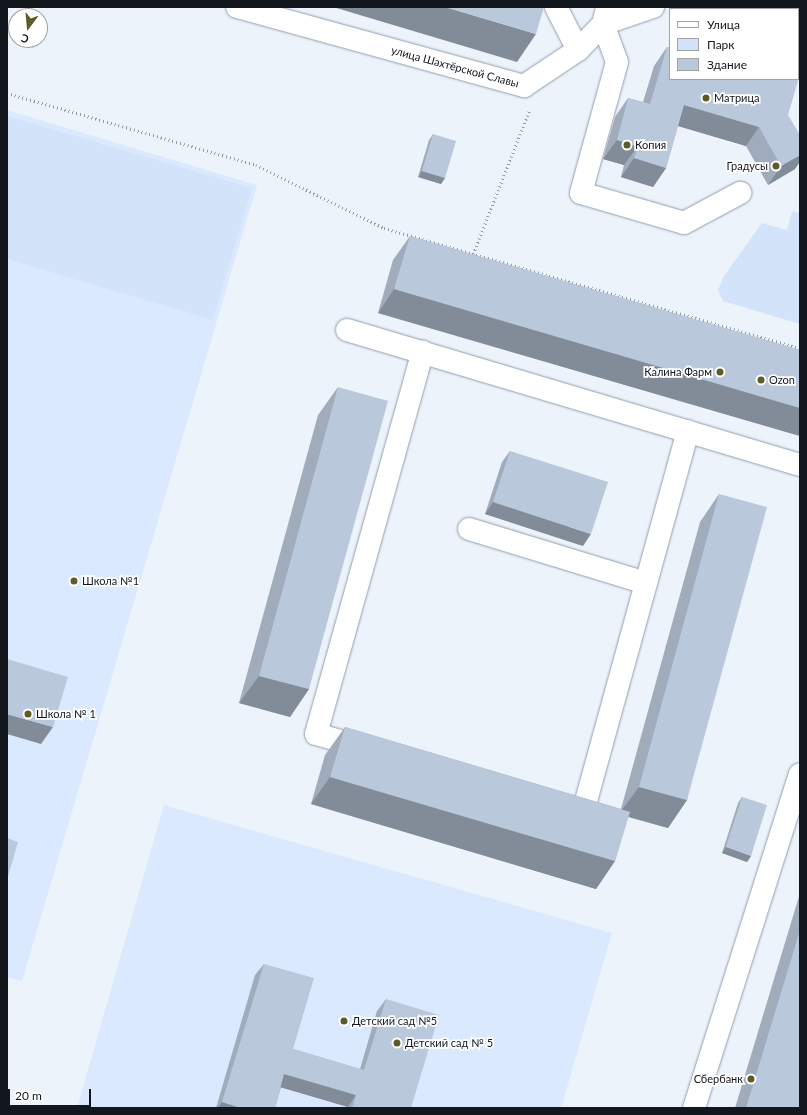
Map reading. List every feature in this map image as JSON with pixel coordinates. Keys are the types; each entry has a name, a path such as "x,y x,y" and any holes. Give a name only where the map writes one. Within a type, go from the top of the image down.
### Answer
{"street":[{"name":"улица Шахтёрской Славы","path":"237,7 524,86 578,50 605,16 653,7"},
{"path":"556,7 578,50"},
{"path":"605,16 617,62 581,193 684,223 740,193"},
{"path":"347,330 800,464"},
{"path":"385,754 316,734 423,352"},
{"path":"545,801 583,812 688,431"},
{"path":"469,529 646,583"},
{"path":"694,1108 800,774"}],"path":[{"path":"473,254 532,102 524,86"},
{"path":"7,93 256,165 384,228 800,348"}],"shaded area":[{"name":"Школа №1","path":"7,110 257,185 22,981 7,977"},
{"name":"Детский сад №5","path":"164,805 612,933 561,1108 77,1108"}],"green space":[{"path":"7,116 252,188 213,320 7,259"},
{"path":"792,211 800,213 800,324 723,301 718,290 724,276 762,223 787,230"}],"building":[{"path":"445,7 544,7 536,34"},
{"path":"667,47 669,48 669,80 798,80 788,115 800,135 800,155 781,166 759,127 684,105 666,168 634,158 638,146 617,140 628,98 650,104"},
{"path":"799,60 800,60 799,77"},
{"path":"433,134 456,141 445,178 422,171"},
{"path":"410,236 800,350 800,408 394,289"},
{"path":"338,387 388,401 309,689 259,676"},
{"path":"510,451 608,482 591,534 493,502"},
{"path":"719,494 767,507 687,800 639,787"},
{"path":"7,659 68,677 53,727 7,714"},
{"path":"345,727 630,812 615,861 330,777"},
{"path":"742,797 767,805 751,856 726,847"},
{"path":"7,838 18,842 7,880"},
{"path":"800,930 800,1108 746,1108"},
{"name":"Детский сад № 5","path":"264,964 314,978 293,1049 364,1070 386,999 439,1015 411,1108 352,1108 356,1095 284,1074 275,1108 241,1108 222,1102"}],"place":[{"name":"Матрица","path":"706,98"},
{"name":"Копия","path":"627,145"},
{"name":"Градусы","path":"776,166"},
{"name":"Калина Фарм","path":"720,372"},
{"name":"Ozon","path":"761,380"},
{"name":"Школа №1","path":"74,581"},
{"name":"Школа № 1","path":"28,714"},
{"name":"Детский сад №5","path":"344,1021"},
{"name":"Детский сад № 5","path":"397,1043"},
{"name":"Сбербанк","path":"751,1079"}]}
